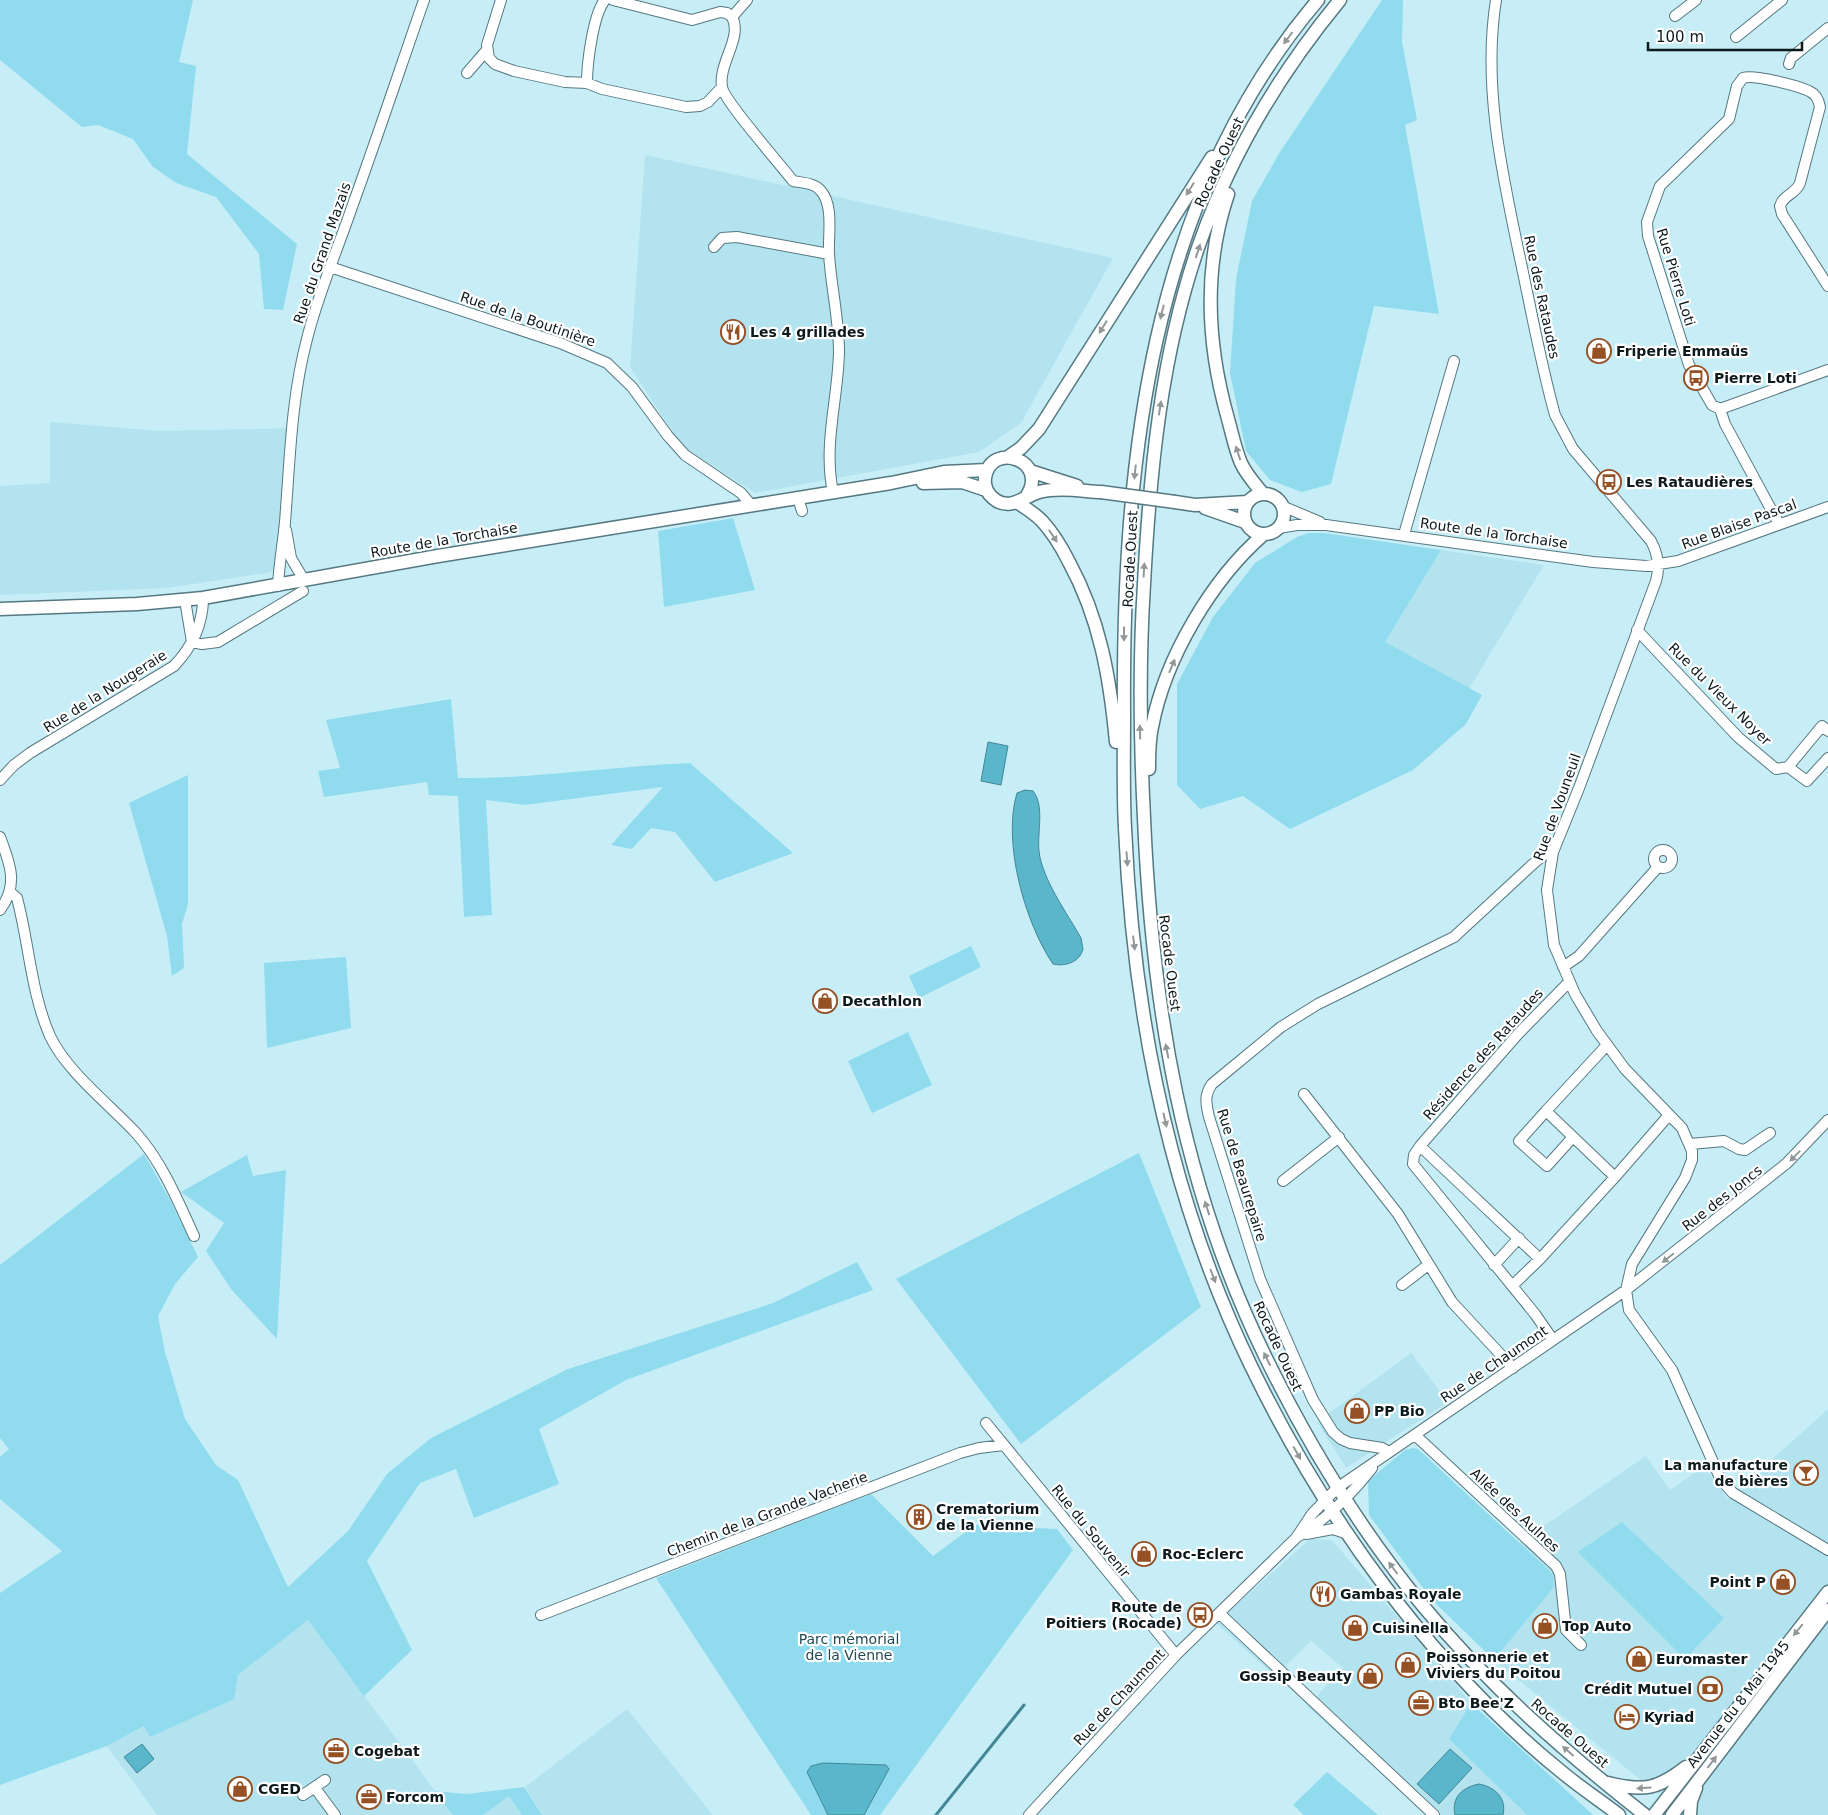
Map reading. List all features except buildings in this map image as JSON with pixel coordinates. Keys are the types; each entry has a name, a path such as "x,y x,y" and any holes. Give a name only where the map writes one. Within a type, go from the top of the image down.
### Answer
{"main road":[{"name":"Rocade Ouest","path":"1318,0 1281,48 1228,135 1195,207 1172,273 1143,404 1130,515 1125,612 1124,823 1132,924 1147,1036 1180,1177 1209,1266 1250,1364 1300,1458 1325,1500 1410,1618 1471,1686 1541,1754 1619,1815"},
{"name":"Rocade Ouest","path":"1340,0 1295,57 1256,117 1227,175 1199,246 1172,343 1155,441 1146,547 1140,683 1147,904 1155,978 1173,1080 1193,1164 1209,1216 1242,1304 1265,1356 1338,1488 1395,1570 1456,1644 1532,1720 1603,1782 1645,1815"},
{"path":"1256,117 1220,218 1213,261 1210,316 1216,373 1238,455 1245,470 1263,494"},
{"path":"1228,135 1197,177 1039,429 1021,448 1008,457 996,460 987,470 985,483 986,490 995,500 1003,504 1022,500 1050,490 1101,492 1195,505 1245,522 1253,531 1264,534"},
{"path":"1008,457 1021,461 1030,471 1101,492"},
{"name":"Route de la Torchaise","path":"0,609 184,600 278,586 304,586 553,537 891,483 944,472 987,470"},
{"path":"1022,500 1032,484 1030,471"},
{"name":"Route de la Torchaise","path":"891,483 955,481 972,484 986,490"},
{"path":"1147,904 1149,754 1151,728 1157,705 1174,660 1206,604 1237,559 1264,534 1278,528 1283,518 1282,506 1274,497 1263,494 1252,498 1247,502 1244,512 1245,522"},
{"path":"1022,500 1055,538 1075,573 1095,621 1103,649 1113,708 1124,823"},
{"path":"1195,505 1247,502"},
{"name":"Avenue du 8 Mai 1945","path":"1654,1815 1828,1592"},
{"name":"Avenue du 8 Mai 1945","path":"1672,1815 1828,1610"},
{"path":"1603,1782 1634,1788 1653,1787 1668,1780 1700,1756"},
{"path":"1690,1815 1691,1801 1698,1780"},
{"path":"1593,1795 1604,1815"}],"street":[{"name":"Rue du Grand Mazais","path":"278,586 280,550 285,525 290,433 298,374 320,293 424,0"},
{"path":"467,73 486,52 501,0"},
{"path":"587,83 588,60 600,9 605,0"},
{"path":"613,0 692,20 720,12 732,16 735,31 724,64 722,88 732,104 793,181 813,185 821,190 828,208 829,254 838,322 839,353 830,435 833,492"},
{"path":"732,16 748,0"},
{"name":"Rue des Rataudes","path":"1496,0 1492,40 1493,85 1502,165 1555,415 1573,449 1651,542 1656,551 1658,565"},
{"path":"1675,16 1696,0"},
{"path":"1736,37 1782,0"},
{"path":"1790,64 1791,58 1828,28"},
{"path":"486,52 495,64 514,71 565,82 587,83 602,89 692,107 708,102 722,88"},
{"name":"Rue Pierre Loti","path":"1779,524 1725,424 1720,409 1712,405 1689,365 1648,236 1647,222 1660,186 1729,119 1737,86 1743,78 1753,76 1810,91 1819,100 1820,107 1798,189 1784,199 1780,206 1782,214 1828,286"},
{"path":"714,247 722,238 737,237 829,254"},
{"name":"Rue de la Boutinière","path":"330,267 560,343 607,363 632,387 668,436 685,455 741,493 752,506"},
{"path":"1406,536 1405,531 1454,361"},
{"path":"1720,409 1828,370"},
{"path":"798,498 802,512"},
{"name":"Route de la Torchaise","path":"1282,506 1326,525"},
{"name":"Rue Blaise Pascal","path":"1658,565 1678,561 1828,507"},
{"name":"Rue du Grand Mazais","path":"285,525 291,558 304,586"},
{"name":"Route de la Torchaise","path":"1278,528 1297,525 1326,525 1614,564 1658,565"},
{"name":"Rue de Vouneuil","path":"1658,565 1656,581 1579,788 1553,852 1547,890 1548,912 1554,945 1569,982 1607,1045 1625,1069 1682,1128 1690,1144"},
{"path":"184,600 192,642 202,644 218,642 304,586"},
{"name":"Rue de la Nougeraie","path":"0,780 14,765 30,753 163,674 181,658 198,631 203,598"},
{"name":"Rue du Vieux Noyer","path":"1637,630 1738,737 1776,769 1788,767 1807,781 1828,758"},
{"path":"1788,767 1822,726 1828,731"},
{"path":"0,837 11,867 12,882 10,892 0,910"},
{"name":"Rue de Beaurepaire","path":"1389,1452 1382,1448 1350,1443 1341,1438 1334,1432 1313,1400 1260,1279 1209,1117 1206,1106 1208,1091 1233,1066 1288,1022 1318,1004 1454,937 1533,864 1545,854 1553,852"},
{"path":"1563,967 1579,956 1658,867"},
{"path":"10,892 17,898 30,966 50,1035 62,1054 137,1134 151,1153 172,1188 194,1236"},
{"name":"Résidence des Rataudes","path":"1420,1146 1518,1034 1569,982"},
{"path":"1573,1137 1547,1166 1520,1141 1607,1045"},
{"path":"1304,1094 1409,1230 1428,1265 1452,1302 1513,1368"},
{"path":"1546,1111 1615,1177"},
{"path":"1512,1286 1540,1259 1669,1115"},
{"name":"Rue des Joncs","path":"1626,1290 1787,1164 1828,1120"},
{"path":"1770,1133 1745,1150 1739,1150 1724,1141 1690,1144 1692,1160 1686,1178 1632,1264 1626,1290 1633,1317 1672,1370 1721,1480 1733,1493 1828,1550"},
{"path":"1283,1181 1338,1137"},
{"path":"1540,1259 1420,1146 1414,1155 1413,1164 1512,1286 1553,1340"},
{"path":"1494,1265 1518,1238"},
{"path":"1402,1285 1428,1265"},
{"name":"Rue de Chaumont","path":"1296,1538 1325,1500 1338,1488 1626,1290"},
{"name":"Rue du Souvenir","path":"986,1423 1176,1655"},
{"name":"Allée des Aulnes","path":"1415,1435 1556,1566 1560,1574 1566,1630 1581,1645"},
{"name":"Chemin de la Grande Vacherie","path":"541,1615 960,1453 979,1448 1004,1445"},
{"name":"Rue de Chaumont","path":"1029,1815 1176,1655 1296,1538 1333,1511 1378,1460"},
{"path":"1296,1538 1314,1531 1333,1529 1348,1534"},
{"path":"1219,1613 1434,1815"},
{"path":"303,1795 325,1780"},
{"path":"314,1788 335,1815"}],"shaded area":[{"path":"645,155 1113,258 1021,423 979,452 755,493 682,446 630,367"},
{"path":"50,422 160,431 298,428 285,570 168,588 0,595 0,486 50,483"},
{"path":"1441,550 1544,565 1469,689 1385,642"},
{"path":"988,742 1008,746 1001,785 981,781"},
{"path":"1025,790 1033,791 1039,804 1039,851 1045,873 1056,896 1081,938 1083,949 1081,954 1067,964 1053,964 1043,947 1025,905 1019,881 1014,858 1013,813 1017,793"},
{"path":"1411,1353 1448,1402 1346,1468 1317,1422"},
{"path":"1828,1409 1828,1815 1643,1815 1659,1795 1494,1660 1554,1587 1553,1574 1519,1543 1646,1456 1670,1490 1704,1466 1728,1499"},
{"path":"1310,1539 1332,1540 1471,1703 1449,1739 1527,1815 1427,1815 1307,1706 1343,1668 1311,1641 1275,1676 1216,1623"},
{"path":"308,1620 453,1815 157,1815 107,1746 145,1726 150,1737 238,1675"},
{"path":"627,1709 713,1815 542,1815 525,1787"},
{"path":"142,1744 154,1759 137,1773 124,1757"},
{"path":"1450,1749 1472,1768 1439,1804 1417,1784"},
{"path":"823,1763 886,1765 889,1769 864,1815 828,1815 807,1772 811,1766"},
{"path":"1479,1784 1485,1785 1498,1794 1503,1803 1503,1815 1455,1815 1455,1803 1463,1790"},
{"path":"510,1795 522,1815 483,1815"}],"green space":[{"path":"0,0 193,0 179,62 196,66 187,154 297,244 283,310 264,309 259,254 216,197 176,183 152,166 133,139 98,125 82,127 0,60"},
{"path":"1382,0 1403,0 1402,42 1417,120 1405,125 1439,314 1374,306 1331,484 1302,492 1270,480 1246,451 1230,373 1236,279 1252,201 1280,152"},
{"path":"733,518 755,590 664,607 658,531"},
{"path":"1309,533 1324,533 1441,550 1385,642 1482,695 1466,724 1413,770 1290,829 1243,796 1200,809 1177,785 1177,684 1213,617 1255,563 1297,537"},
{"path":"451,699 458,778 487,778 690,763 793,853 715,882 675,832 651,828 632,849 611,845 663,787 525,805 486,800 492,915 464,917 458,796 429,795 427,782 324,797 318,771 340,768 326,720"},
{"path":"188,775 188,904 182,924 184,968 172,976 167,936 129,803"},
{"path":"971,946 981,967 919,998 909,976"},
{"path":"346,957 351,1028 267,1048 264,963"},
{"path":"908,1032 932,1085 872,1113 848,1061"},
{"path":"1139,1153 1201,1307 1021,1444 896,1279"},
{"path":"144,1154 169,1198 198,1257 175,1284 158,1316 165,1352 185,1419 216,1465 238,1480 288,1587 348,1531 387,1474 431,1438 568,1369 773,1303 857,1262 873,1290 626,1380 539,1429 559,1484 474,1518 456,1469 420,1483 367,1561 412,1650 364,1696 308,1620 238,1675 234,1699 150,1737 144,1726 107,1746 0,1785 0,1593 62,1551 0,1499 0,1457 9,1449 0,1438 0,1265"},
{"path":"247,1155 253,1176 286,1170 277,1339 231,1289 206,1251 224,1223 181,1192"},
{"path":"1418,1449 1553,1574 1554,1587 1494,1660 1432,1600 1369,1515 1368,1481 1405,1450"},
{"name":"Parc mémorial de la Vienne","path":"871,1494 933,1556 975,1525 1057,1529 1073,1550 880,1815 811,1815 656,1578"},
{"path":"1622,1522 1724,1618 1685,1659 1578,1552"},
{"path":"1471,1703 1593,1815 1527,1815 1449,1739"},
{"path":"1327,1772 1378,1815 1304,1815 1293,1805"},
{"path":"524,1787 542,1815 522,1815 509,1796 483,1815 453,1815 434,1791 467,1794"}],"waterway":[{"path":"936,1815 1024,1705"}],"place":[{"name":"Les 4 grillades","path":"733,332"},
{"name":"Friperie Emmaüs","path":"1599,351"},
{"name":"Pierre Loti","path":"1696,378"},
{"name":"Les Rataudières","path":"1609,482"},
{"name":"Decathlon","path":"825,1001"},
{"name":"PP Bio","path":"1357,1411"},
{"name":"La manufacture de bières","path":"1806,1473"},
{"name":"Crematorium de la Vienne","path":"919,1517"},
{"name":"Roc-Eclerc","path":"1144,1554"},
{"name":"Point P","path":"1783,1582"},
{"name":"Gambas Royale","path":"1323,1594"},
{"name":"Route de Poitiers (Rocade)","path":"1200,1615"},
{"name":"Top Auto","path":"1545,1626"},
{"name":"Cuisinella","path":"1355,1628"},
{"name":"Euromaster","path":"1639,1659"},
{"name":"Poissonnerie et Viviers du Poitou","path":"1408,1665"},
{"name":"Gossip Beauty","path":"1370,1676"},
{"name":"Crédit Mutuel","path":"1710,1689"},
{"name":"Bto Bee'Z","path":"1421,1703"},
{"name":"Kyriad","path":"1627,1717"},
{"name":"Cogebat","path":"336,1751"},
{"name":"CGED","path":"240,1789"},
{"name":"Forcom","path":"369,1797"}]}
